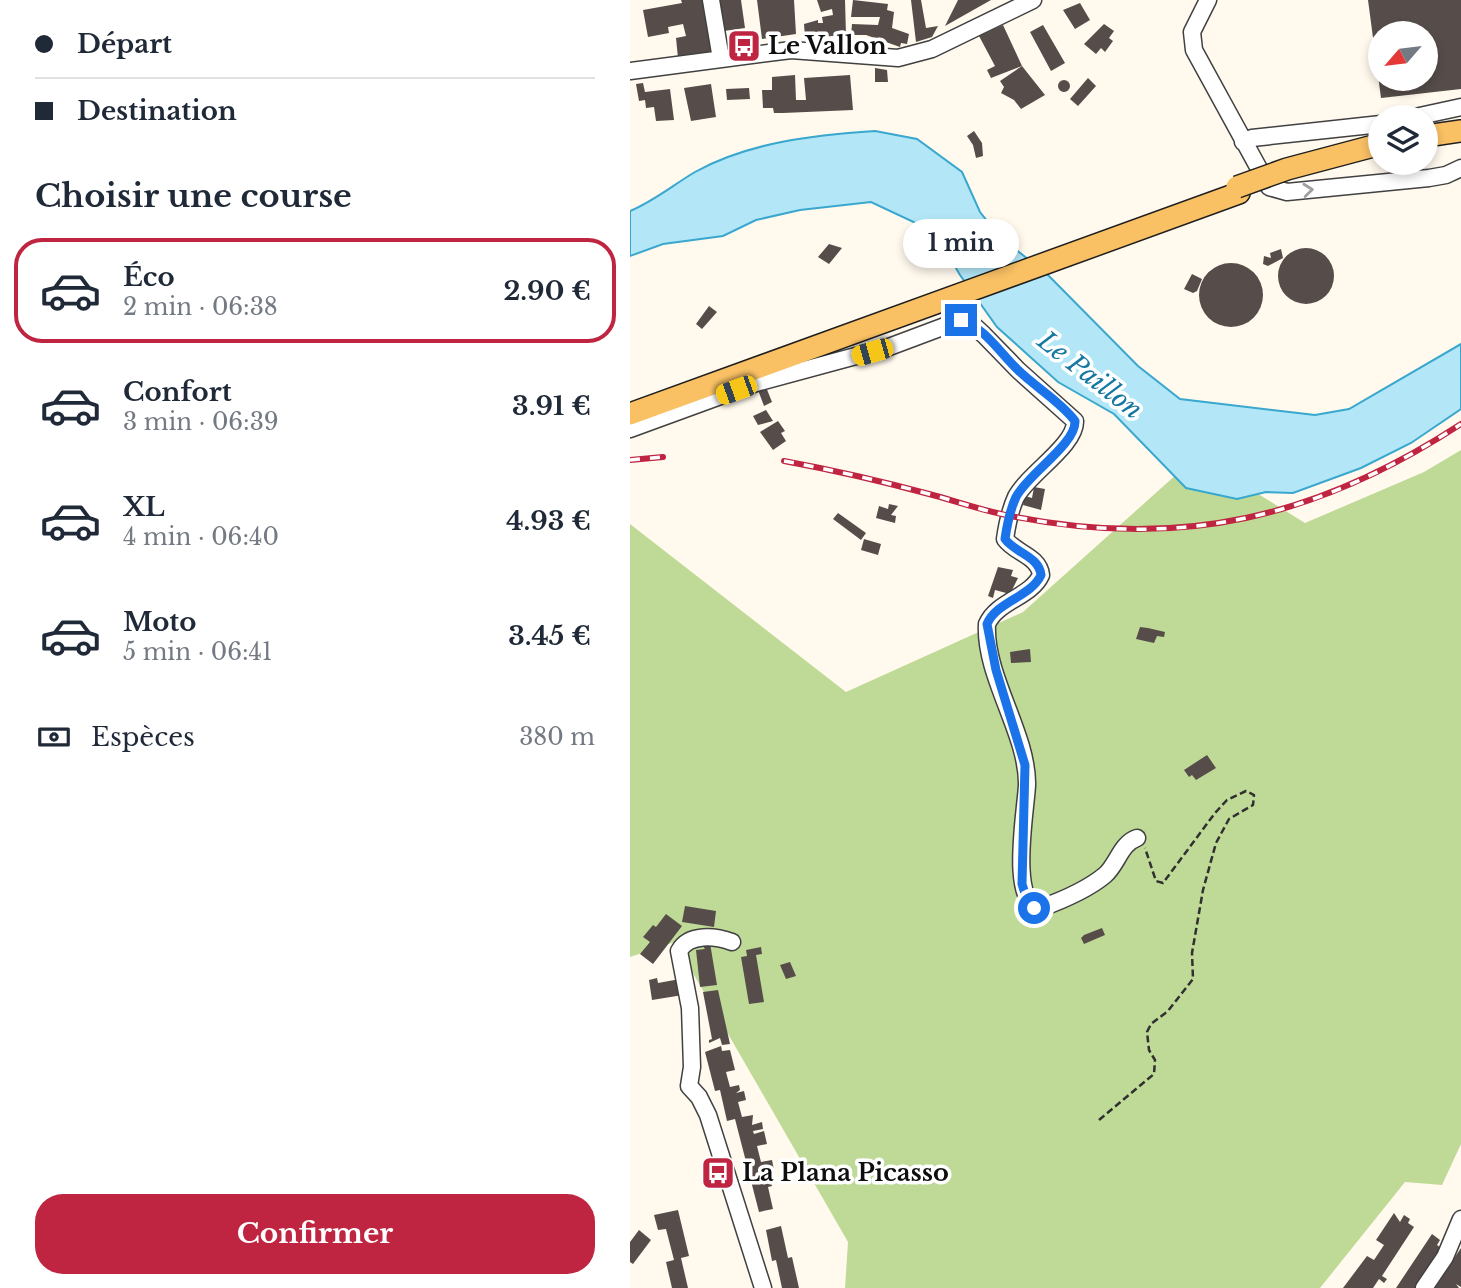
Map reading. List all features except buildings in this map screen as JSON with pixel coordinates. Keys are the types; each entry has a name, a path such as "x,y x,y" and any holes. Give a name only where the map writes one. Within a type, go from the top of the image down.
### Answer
{"main road":[{"path":"1438,134 1461,131"},
{"path":"1438,142 1461,139"},
{"path":"630,414 1317,160 1368,147"},
{"path":"1238,190 1368,154"},
{"path":"630,405 926,303"}],"street":[{"path":"712,0 721,59"},
{"path":"630,71 791,50 898,58 932,49 1033,0"},
{"path":"1208,0 1192,32 1194,50 1269,187 1278,192 1429,178 1446,175 1461,168"},
{"path":"1438,112 1461,107"},
{"path":"1243,142 1252,138 1368,125"},
{"path":"630,429 756,383 890,346 961,320 971,323 1075,421 1073,431 1030,478 1017,497 1005,539 1010,546 1035,561 1041,575 1038,582 989,619 986,632 1025,765 1022,884 1028,903 1034,908 1041,908 1106,875 1129,842 1137,838"},
{"path":"732,942 711,937 696,939 689,941 680,951 690,1008 690,1086 708,1115 763,1288"},
{"path":"1424,1288 1445,1257 1461,1219"}],"path":[{"path":"1099,1120 1154,1074 1155,1060 1149,1050 1147,1032 1151,1024 1168,1011 1193,979 1194,944 1203,890 1216,843 1229,819 1253,805 1254,795 1246,792 1227,800 1163,883 1156,881 1143,844 1137,838"}],"green space":[{"path":"1461,450 1461,1144 1442,1185 1405,1182 1320,1288 845,1288 848,1242 675,942 630,957 630,524 846,692 1023,612 1197,456 1305,523 1424,472"}],"water":[{"name":"Le Paillon","path":"875,131 917,139 962,172 980,212 1000,237 1048,275 1138,366 1180,399 1315,415 1349,409 1461,344 1461,409 1411,443 1361,468 1293,493 1266,492 1237,499 1186,488 1114,414 1058,382 997,327 960,275 935,232 871,202 800,210 756,220 723,236 663,244 630,256 630,211 695,172 760,147 806,138"}],"railway":[{"path":"784,461 875,480 1011,516 1073,526 1133,529 1190,527 1246,518 1300,503 1354,483 1461,424"},
{"path":"630,460 663,457"}],"place":[{"name":"Le Vallon","path":"744,46"},
{"name":"La Plana Picasso","path":"718,1173"}],"route":[{"path":"961,320 971,323 1075,421 1073,431 1030,478 1017,497 1007,529 1005,539 1010,546 1035,561 1040,567 1041,575 1038,582 989,619 986,632 1025,765 1027,781 1022,884 1028,903 1034,908"}]}
